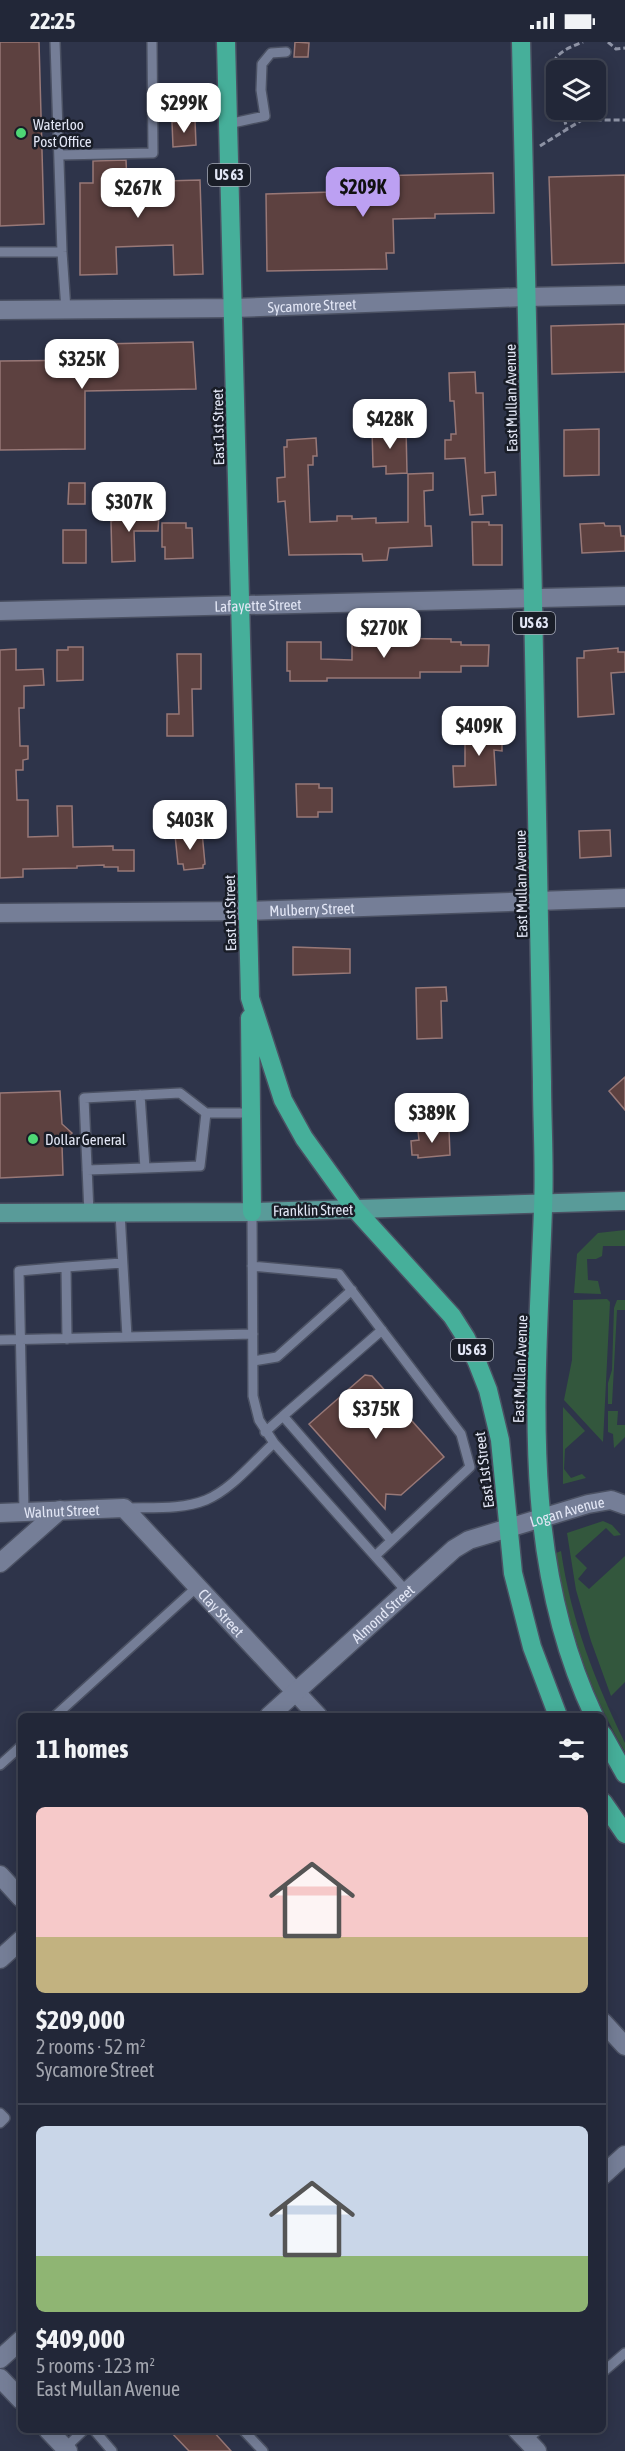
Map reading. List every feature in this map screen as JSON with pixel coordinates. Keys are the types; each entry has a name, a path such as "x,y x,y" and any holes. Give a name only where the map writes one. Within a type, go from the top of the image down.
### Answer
{"highway":[{"name":"East 1st Street","path":"226,42 250,999 284,1100 304,1138 355,1209 452,1316 466,1338 488,1390 495,1414 506,1488 508,1528"},
{"name":"East Mullan Avenue","path":"521,42 534,598 544,1204 535,1420 541,1517 549,1580 562,1636 593,1713"},
{"path":"250,999 249,1113 252,1212"},
{"name":"US 63","path":"508,1528 513,1574 521,1611 557,1713"},
{"path":"606,1740 625,1774"},
{"path":"606,1806 625,1834"}],"main road":[{"name":"Franklin Street","path":"0,1214 252,1212 625,1201"}],"street":[{"name":"Sycamore Street","path":"0,310 233,308 625,295"},
{"name":"Lafayette Street","path":"0,611 625,596"},
{"name":"Mulberry Street","path":"0,913 248,911 625,898"},
{"name":"Logan Avenue","path":"508,1528 604,1500 625,1505"},
{"name":"Walnut Street","path":"0,1513 124,1508"},
{"name":"Clay Street","path":"124,1508 315,1713"},
{"path":"0,1563 60,1510"},
{"name":"Almond Street","path":"272,1713 454,1549 469,1540 508,1528"},
{"path":"0,1875 18,1895"},
{"path":"0,1959 18,1943"},
{"path":"606,2025 625,2046"},
{"path":"606,2172 625,2155"},
{"path":"0,2359 18,2343"},
{"path":"0,2378 18,2397"},
{"path":"51,2433 66,2449"}],"lane":[{"path":"55,42 66,310"},
{"path":"60,155 153,153 152,42"},
{"path":"228,124 265,116 261,90 262,64 271,53 286,52"},
{"path":"0,252 62,252"},
{"path":"89,1213 84,1098 180,1093 206,1113 249,1113"},
{"path":"140,1095 145,1168"},
{"path":"87,1170 200,1166 206,1113"},
{"path":"120,1212 127,1337"},
{"path":"252,1212 255,1410 273,1443 407,1592"},
{"path":"24,1512 18,1271 122,1263"},
{"path":"252,1266 339,1274 461,1434 470,1467 375,1556"},
{"path":"66,1267 67,1339"},
{"path":"253,1361 277,1357 352,1290"},
{"path":"265,1432 382,1330"},
{"path":"0,1340 253,1334"},
{"path":"283,1416 391,1540"},
{"path":"124,1508 178,1507 206,1499 229,1484 273,1443"},
{"path":"58,1713 197,1587"},
{"path":"0,1765 18,1749"},
{"path":"0,2113 5,2118 0,2122"},
{"path":"606,2369 625,2353"},
{"path":"66,2449 81,2433"},
{"path":"97,2433 112,2451"},
{"path":"246,2433 263,2451"}],"path":[{"path":"555,60 564,49 583,42"},
{"path":"608,42 616,49 625,48"},
{"path":"565,120 567,129"},
{"path":"524,156 582,120 625,120"}],"green space":[{"path":"625,1230 625,1246 603,1246 602,1256 587,1259 588,1280 598,1281 601,1294 574,1293 577,1254 598,1233"},
{"path":"607,1299 610,1302 603,1442 564,1400 572,1360 573,1300"},
{"path":"617,1300 625,1300 625,1310 617,1310 612,1404 608,1404 608,1383 612,1370 614,1308"},
{"path":"563,1407 585,1431 565,1449 564,1469 571,1478 582,1474 586,1478 563,1484"},
{"path":"608,1411 618,1411 617,1425 625,1425 625,1437 614,1448 613,1434 608,1432"},
{"path":"603,1521 612,1525 621,1535 614,1536 606,1528 575,1556 587,1568 578,1579 589,1589 625,1556 625,1682 611,1696 576,1590 567,1533"},
{"path":"561,1551 565,1577 578,1626 594,1673 625,1743 625,1752 605,1713 581,1656 566,1605 556,1553"}],"building":[{"name":"Waterloo Post Office","path":"0,42 39,42 44,224 0,226"},
{"path":"295,42 309,43 308,57 294,57"},
{"path":"195,120 196,145 173,147 172,122"},
{"path":"126,160 127,182 200,180 203,274 174,275 173,245 116,247 117,274 80,275 80,183 93,183 93,161"},
{"path":"493,173 494,213 435,214 435,218 393,219 394,253 386,253 387,269 267,271 266,194 332,192 332,177"},
{"path":"625,175 625,263 552,265 549,177"},
{"path":"625,324 625,372 552,374 551,326"},
{"path":"193,342 196,389 85,391 85,449 0,450 0,361 100,360 99,344"},
{"path":"475,372 476,393 483,393 485,473 495,472 496,495 482,496 483,514 470,515 465,458 445,459 445,440 451,440 451,434 456,434 454,401 450,401 449,373"},
{"path":"406,427 407,473 386,474 386,466 373,467 372,429"},
{"path":"599,429 599,475 564,476 564,430"},
{"path":"316,438 317,456 313,456 313,465 308,465 310,522 337,521 337,516 352,516 352,519 376,518 376,523 408,522 408,474 433,473 433,490 424,491 425,526 431,526 432,546 389,548 387,560 363,561 362,554 289,555 285,501 278,502 277,478 285,477 284,447 287,447 287,440"},
{"path":"69,483 85,483 85,504 68,504"},
{"path":"133,511 133,514 159,514 158,531 134,531 135,561 112,562 111,521 115,520 115,512"},
{"path":"472,522 502,525 502,565 473,565"},
{"path":"162,523 186,523 186,528 192,528 193,558 165,559 165,547 162,547"},
{"path":"604,523 605,526 620,526 621,536 625,536 625,551 582,553 580,524"},
{"path":"63,530 86,530 86,563 63,563"},
{"path":"358,638 451,639 451,642 461,642 461,645 489,645 488,666 461,666 461,672 420,672 420,678 327,678 327,681 290,681 290,671 287,671 287,642 321,642 321,659 352,660 352,643 358,643"},
{"path":"68,647 83,647 83,680 57,681 57,650 68,650"},
{"path":"618,648 618,652 625,652 625,672 611,673 614,714 578,717 577,658 584,658 584,651"},
{"path":"16,649 16,670 43,669 44,685 24,686 24,708 19,708 20,746 28,746 28,759 23,760 23,770 16,770 17,800 28,800 28,837 58,836 57,806 72,806 73,847 113,846 113,850 134,850 134,871 118,871 118,867 104,867 104,865 77,866 77,868 23,869 23,877 0,878 0,650"},
{"path":"177,654 201,654 201,689 192,689 193,736 167,736 167,714 179,714"},
{"path":"465,726 502,726 502,751 494,750 496,785 454,787 453,766 465,766"},
{"path":"296,784 319,784 319,788 332,788 332,812 318,812 318,817 297,817"},
{"path":"610,830 611,856 580,858 579,831"},
{"path":"202,832 205,864 203,868 184,870 183,864 178,864 175,835"},
{"path":"293,947 350,949 350,973 293,975"},
{"path":"446,987 447,1001 441,1001 442,1038 417,1039 416,988"},
{"path":"625,1077 625,1110 609,1091"},
{"name":"Dollar General","path":"60,1091 62,1124 72,1133 62,1145 63,1175 0,1178 0,1093"},
{"path":"449,1129 450,1155 418,1158 418,1155 412,1155 411,1141 419,1140 418,1131"},
{"path":"365,1375 372,1376 444,1457 401,1495 386,1494 385,1509 309,1424"},
{"path":"172,2433 215,2433 231,2451 189,2451"}],"place":[{"name":"Waterloo Post Office","path":"21,133"},
{"name":"Dollar General","path":"33,1139"}]}
